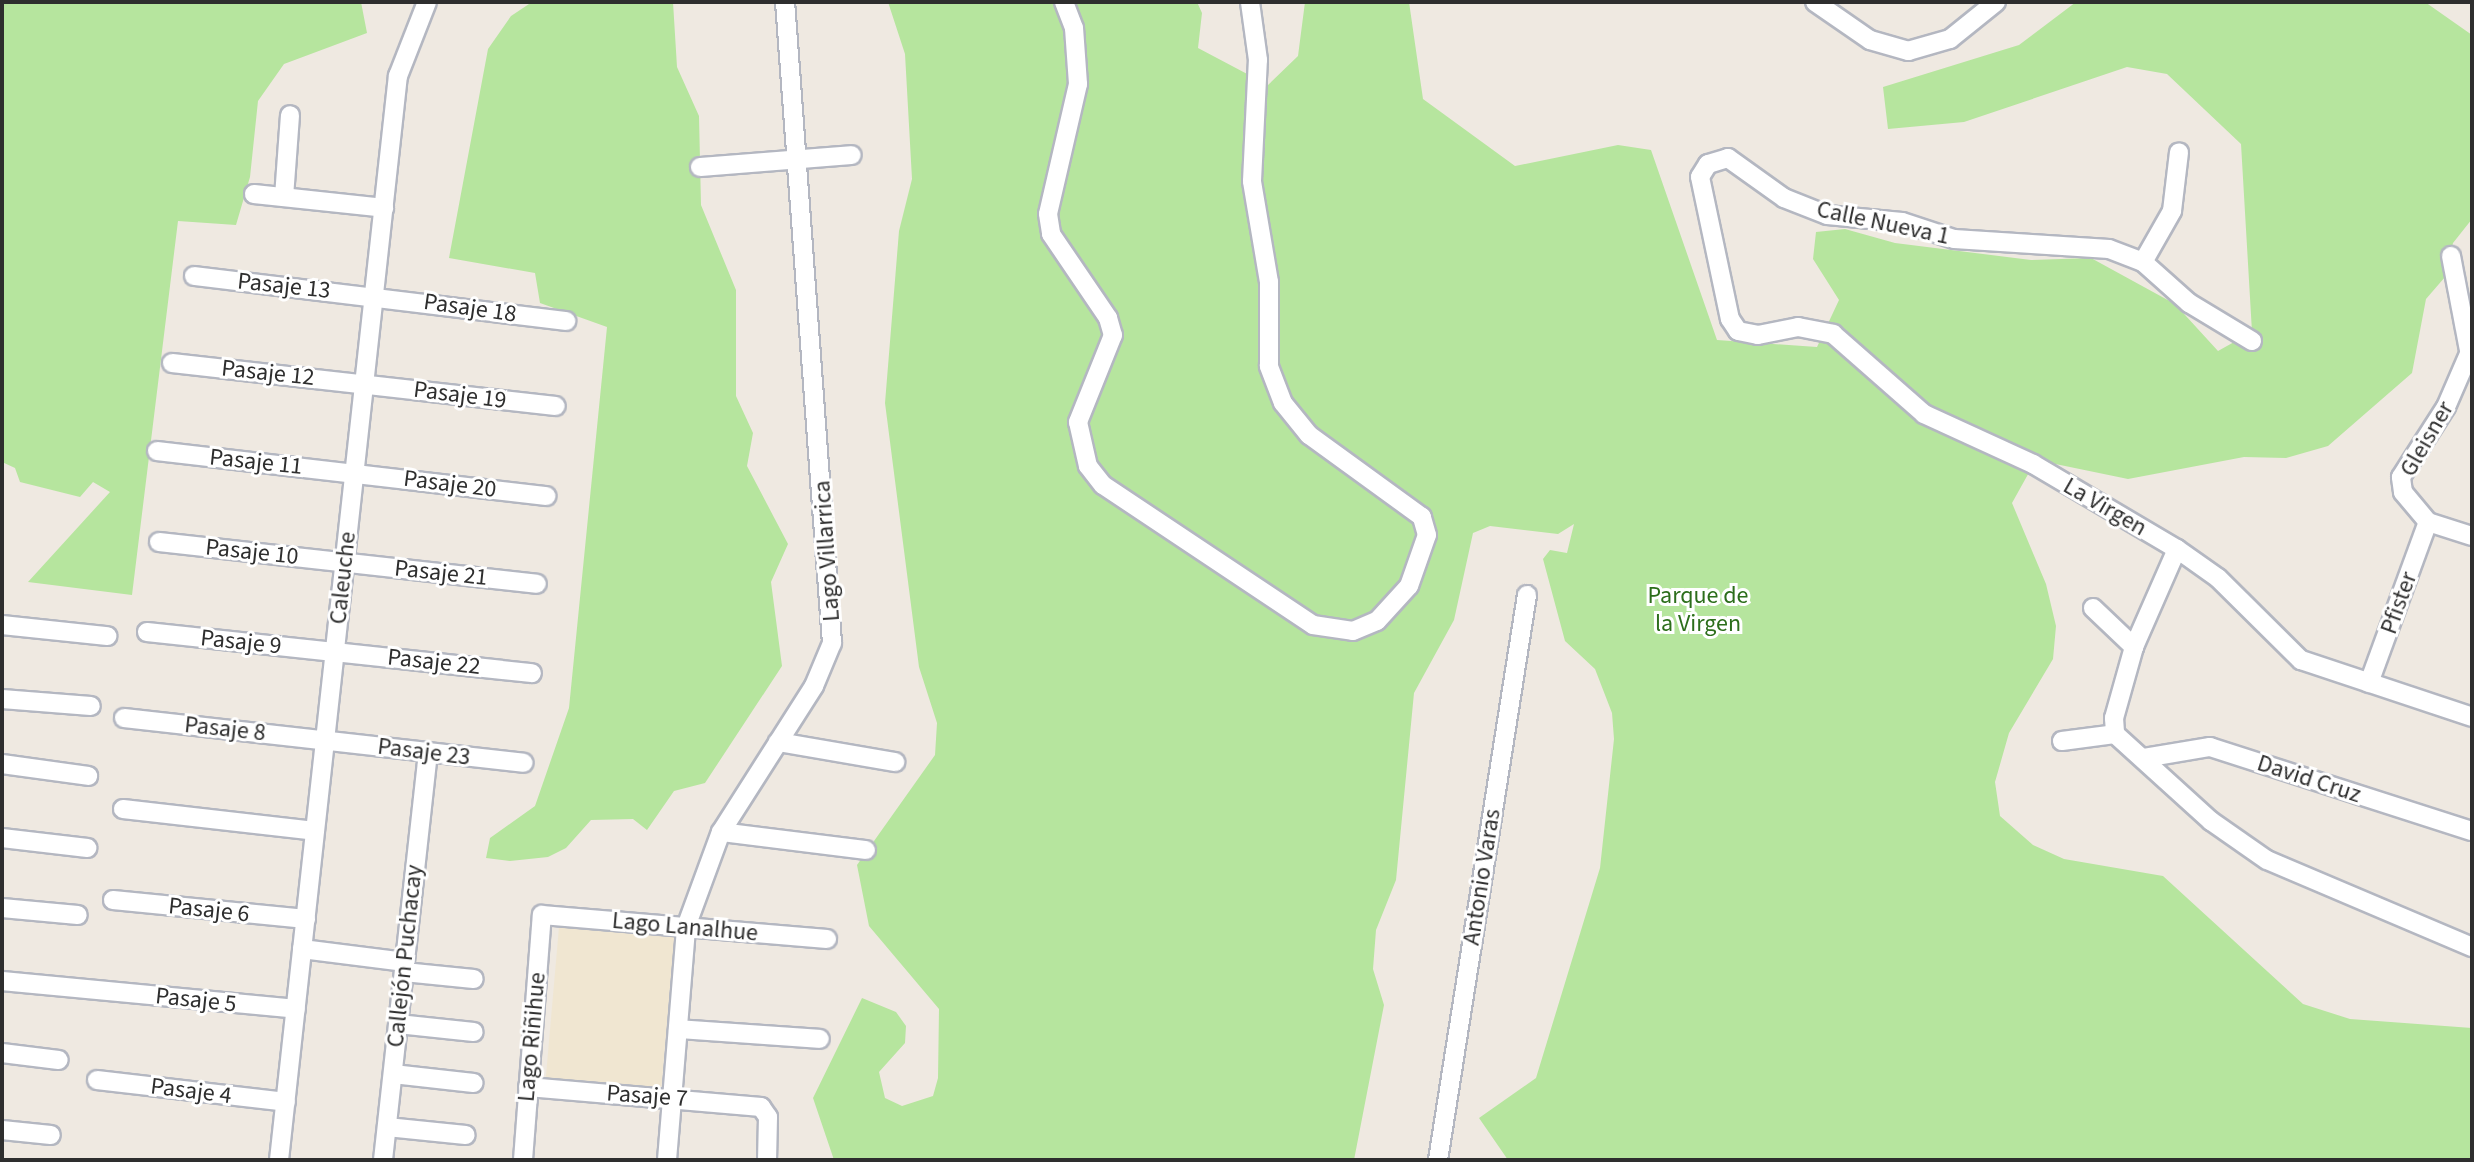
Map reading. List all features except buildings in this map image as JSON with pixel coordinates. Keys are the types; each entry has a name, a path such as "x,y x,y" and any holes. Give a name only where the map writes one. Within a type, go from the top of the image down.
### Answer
{"street":[{"name":"Caleuche","path":"279,1160 398,76 427,2"},
{"name":"Lago Villarrica","path":"667,1160 686,927 721,832 823,669 833,630 785,2"},
{"path":"1064,2 1074,28 1078,84 1050,224 1064,259 1108,318 1113,335 1078,422 1088,466 1103,485 1313,625 1353,631 1377,621 1409,586 1427,535 1422,517 1309,435 1283,403 1269,366 1269,282 1252,181 1256,27 1250,2"},
{"path":"1820,3 1870,40 1908,51 1950,39 1996,2"},
{"path":"284,197 290,115"},
{"path":"2143,262 2172,211 2179,152"},
{"path":"700,167 852,155"},
{"name":"Calle Nueva 1","path":"1733,326 1700,186 1703,170 1721,158 1784,198 1827,215 1902,222 1954,239 2076,244 2143,262 2189,303 2252,341"},
{"path":"254,194 384,208"},
{"name":"Gleisner","path":"2428,522 2403,492 2401,477 2446,407 2470,348 2451,256"},
{"name":"Pasaje 13","path":"194,276 374,295"},
{"name":"Pasaje 18","path":"374,295 566,321"},
{"name":"La Virgen","path":"1733,326 1749,335 1798,327 1833,334 1924,414 2033,464 2177,549 2218,578 2301,660 2472,717"},
{"name":"Pasaje 12","path":"172,363 364,384"},
{"name":"Pasaje 19","path":"364,384 556,406"},
{"name":"Pasaje 11","path":"157,451 355,473"},
{"name":"Pasaje 20","path":"355,473 546,496"},
{"path":"2428,522 2472,536"},
{"name":"Pfister","path":"2369,683 2428,522"},
{"name":"Pasaje 10","path":"159,542 345,562"},
{"path":"2177,549 2134,647 2114,718 2115,734 2211,821 2267,860 2472,947"},
{"name":"Pasaje 21","path":"345,562 537,584"},
{"name":"Antonio Varas","path":"1438,1160 1527,595"},
{"path":"2093,608 2134,647"},
{"path":"2,625 107,636"},
{"name":"Pasaje 9","path":"147,632 335,652"},
{"name":"Pasaje 22","path":"335,652 532,673"},
{"path":"2,699 91,706"},
{"name":"Pasaje 8","path":"124,718 325,740"},
{"path":"2062,741 2115,734"},
{"name":"Pasaje 23","path":"325,740 523,763"},
{"path":"778,742 895,762"},
{"name":"David Cruz","path":"2144,758 2210,747 2472,831"},
{"name":"Callejón Puchacay","path":"383,1160 428,752"},
{"path":"2,764 88,776"},
{"path":"123,809 315,831"},
{"path":"721,832 866,850"},
{"path":"2,838 87,848"},
{"name":"Pasaje 6","path":"113,900 306,919"},
{"path":"2,908 78,915"},
{"name":"Lago Lanalhue","path":"542,915 827,939"},
{"name":"Lago Riñihue","path":"524,1160 542,915"},
{"path":"302,949 474,979"},
{"name":"Pasaje 5","path":"2,981 296,1009"},
{"path":"398,1024 474,1032"},
{"path":"678,1029 820,1039"},
{"path":"2,1053 59,1060"},
{"path":"393,1074 473,1083"},
{"name":"Pasaje 4","path":"97,1080 286,1102"},
{"name":"Pasaje 7","path":"528,1087 765,1109 767,1160"},
{"path":"387,1127 466,1135"},
{"path":"2,1130 51,1135"}],"shaded area":[{"path":"559,927 675,937 661,1091 546,1080"}],"green space":[{"path":"2,2 361,2 367,33 284,64 258,101 250,177 236,225 178,221 132,595 28,582 110,492 93,482 80,497 20,482 15,468 2,462"},
{"path":"532,2 673,2 677,67 699,116 701,205 736,290 736,396 753,433 747,466 788,544 771,582 782,666 705,783 674,791 647,830 633,819 591,820 566,848 548,857 510,861 486,858 490,838 535,806 569,708 607,327 540,303 535,273 449,258 488,49 511,16"},
{"name":"Parque de la Virgen","path":"888,2 1197,2 1202,13 1198,48 1268,85 1298,56 1305,2 1409,2 1423,99 1515,166 1618,145 1651,150 1717,340 1817,347 1839,300 1813,259 1816,232 1845,229 1895,243 2031,260 2091,258 2175,304 2218,351 2252,332 2241,144 2167,74 2127,67 1964,122 1888,129 1883,87 2019,45 2076,2 2425,2 2472,35 2472,219 2453,243 2445,277 2426,299 2412,373 2328,446 2286,458 2244,457 2128,479 2036,460 2012,503 2046,584 2056,626 2053,659 2009,733 1995,782 2000,816 2033,845 2064,859 2163,876 2303,1004 2350,1019 2472,1028 2472,1160 1508,1160 1479,1118 1536,1078 1600,868 1614,739 1612,713 1595,669 1565,641 1543,559 1550,550 1567,553 1574,524 1558,534 1490,526 1473,533 1454,620 1414,693 1396,880 1376,930 1373,969 1384,1005 1354,1160 834,1160 813,1098 862,998 896,1012 906,1026 905,1043 879,1072 885,1098 902,1106 933,1096 938,1078 939,1009 869,926 857,865 935,755 937,723 919,667 885,403 899,231 912,179 905,54"}]}
